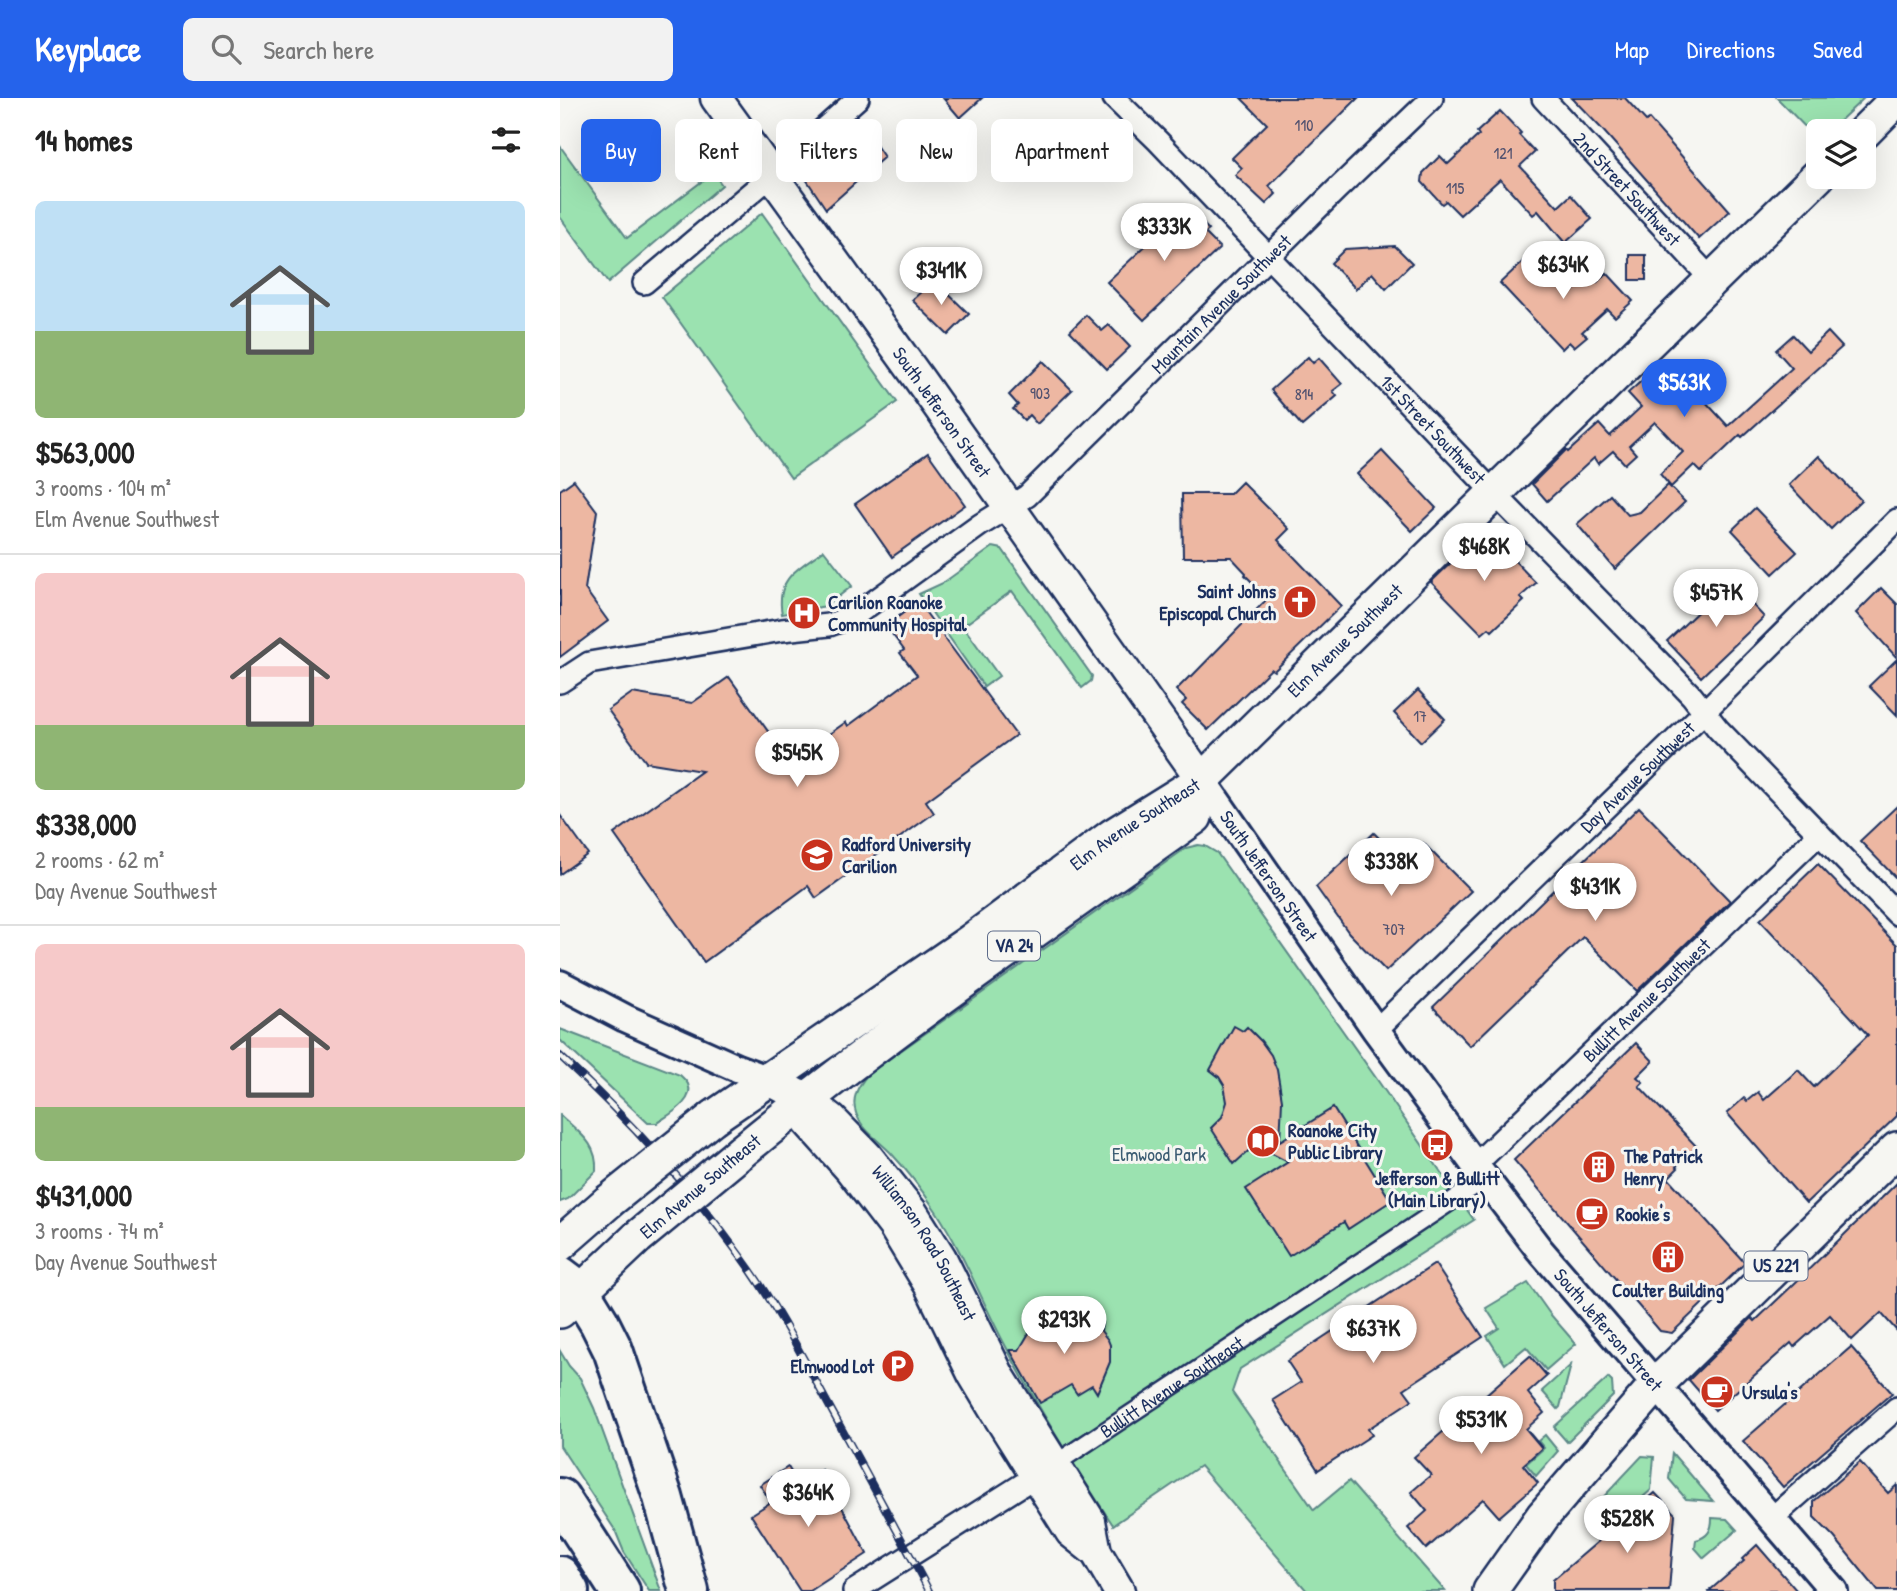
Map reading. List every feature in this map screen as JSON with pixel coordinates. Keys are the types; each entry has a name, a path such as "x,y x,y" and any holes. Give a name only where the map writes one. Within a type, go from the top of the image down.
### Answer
{"highway":[{"path":"567,1293 599,1322 613,1350 663,1497 689,1591"},
{"path":"560,1498 620,1591"},
{"path":"560,1576 569,1591"}],"main road":[{"name":"South Jefferson Street","path":"716,98 912,368 1202,780"},
{"path":"1876,120 1897,99"},
{"name":"Elm Avenue Southwest","path":"1202,780 1806,188"},
{"name":"Elm Avenue Southeast","path":"560,1244 714,1117 971,941 1112,836 1202,780"},
{"name":"Elm Avenue Southeast","path":"567,1293 800,1103 908,1022 1195,817 1202,780"},
{"name":"Williamson Road Southeast","path":"770,1080 800,1103 828,1116 855,1143 912,1212 941,1258 1045,1470 1090,1521 1096,1552 1118,1591"},
{"name":"US 221","path":"1490,1591 1543,1516 1656,1385 1897,1149"}],"street":[{"path":"644,283 858,98"},
{"name":"1st Street Southwest","path":"1114,98 1692,696 1718,729 1897,914"},
{"name":"Mountain Avenue Southwest","path":"560,682 589,663 782,630 829,625 854,616 878,600 980,525 1027,496 1432,98"},
{"name":"2nd Street Southwest","path":"1543,98 1712,280"},
{"name":"Day Avenue Southwest","path":"1376,1030 1894,527"},
{"name":"South Jefferson Street","path":"1202,780 1376,1030 1539,1249 1834,1591"},
{"name":"Bullitt Avenue Southwest","path":"1480,1172 1819,834"},
{"name":"Williamson Road Southeast","path":"560,984 625,1018 770,1080"},
{"name":"Bullitt Avenue Southeast","path":"854,1591 1045,1470 1480,1172"},
{"path":"1771,1518 1897,1408"}],"green space":[{"path":"1777,98 1864,98 1842,119 1806,119 1806,128"},
{"path":"560,146 581,175 581,182 586,182 627,238 701,182 720,182 722,185 608,283 560,217"},
{"path":"762,213 897,402 791,478 662,297"},
{"path":"993,547 1002,549 1092,676 1091,681 1082,688 1012,591 963,626 999,676 984,687 919,594 943,583"},
{"path":"824,550 852,586 826,606 782,614 782,591 791,575"},
{"name":"Elmwood Park","path":"1198,845 1217,853 1474,1220 1240,1369 1232,1392 1314,1510 1349,1481 1445,1591 1307,1591 1200,1466 1113,1525 1029,1389 936,1211 902,1166 866,1129 856,1113 856,1092 868,1074 1186,848"},
{"path":"560,1029 680,1075 688,1084 685,1102 657,1123 648,1123 560,1040"},
{"path":"560,1115 586,1139 594,1153 596,1171 568,1199 560,1202"},
{"path":"1528,1283 1576,1344 1546,1370 1526,1347 1505,1364 1487,1336 1499,1328 1486,1308"},
{"path":"560,1351 580,1378 594,1408 661,1591 649,1591 624,1552 615,1530 560,1446"},
{"path":"1571,1365 1560,1407 1558,1409 1542,1391"},
{"path":"1608,1378 1612,1382 1613,1396 1567,1442 1554,1427"},
{"path":"1545,1435 1558,1451 1536,1476 1526,1464 1544,1448 1538,1441"},
{"path":"1672,1453 1713,1501 1686,1499 1669,1479"},
{"path":"1642,1456 1654,1457 1651,1490 1610,1526 1594,1507"},
{"path":"1712,1518 1727,1519 1737,1530 1704,1558 1695,1548 1696,1540 1708,1532"}],"building":[{"path":"943,98 982,98 960,118"},
{"path":"1241,98 1358,98 1269,186 1276,194 1266,204 1235,175 1242,168 1232,158 1267,124"},
{"path":"1572,98 1625,98 1646,121 1649,119 1730,211 1699,239"},
{"path":"1500,111 1535,152 1520,166 1558,207 1571,195 1592,219 1565,243 1538,211 1533,215 1500,179 1460,215 1446,201 1442,204 1422,182 1423,173 1440,156 1448,164"},
{"path":"808,182 856,182 826,209"},
{"path":"1178,206 1193,220 1197,217 1209,230 1205,233 1220,248 1144,320 1107,282 1158,234 1154,230"},
{"path":"1395,246 1412,263 1386,289 1372,273 1356,289 1331,263 1345,249"},
{"path":"1532,253 1569,294 1590,275 1597,282 1607,273 1633,301 1615,317 1607,309 1582,332 1587,336 1574,347 1569,342 1562,349 1500,283"},
{"path":"1630,255 1646,255 1646,280 1630,280"},
{"path":"934,280 969,314 948,335 912,300"},
{"path":"1086,315 1102,331 1109,325 1130,347 1107,369 1070,331"},
{"path":"1828,332 1842,347 1701,472 1694,465 1671,487 1660,474 1683,452 1655,422 1629,446 1636,454 1625,464 1613,451 1598,464 1594,458 1547,501 1532,484 1566,450 1568,452 1599,424 1610,436 1641,407 1628,393 1666,359 1728,426 1792,368 1776,350 1793,335 1808,351"},
{"path":"1308,357 1313,363 1319,358 1342,384 1333,391 1337,396 1302,426 1271,390"},
{"path":"1043,361 1072,390 1037,424 1029,415 1024,420 1013,409 1018,405 1009,395"},
{"path":"1382,451 1436,508 1412,531 1357,474"},
{"path":"928,453 965,505 892,557 855,504"},
{"path":"1819,456 1861,500 1831,529 1789,485"},
{"path":"574,480 597,511 585,589 608,621 560,657 560,490"},
{"name":"Saint Johns Episcopal Church","path":"1242,482 1289,529 1278,540 1341,606 1208,730 1182,704 1186,700 1176,690 1268,598 1231,557 1183,557 1182,494 1230,494"},
{"path":"1668,485 1685,502 1615,569 1577,524 1610,495 1628,515 1640,512"},
{"path":"1755,508 1797,552 1773,574 1732,530"},
{"path":"1485,530 1536,583 1520,597 1524,601 1492,631 1489,628 1482,634 1431,582"},
{"path":"1730,581 1764,617 1701,677 1667,641"},
{"path":"1881,588 1897,604 1897,658 1856,613"},
{"path":"918,602 1016,735 926,801 934,813 816,898 808,886 704,962 614,834 702,771 646,762 608,710 632,693 692,703 729,677 790,762 846,722 848,726 917,675 900,653 904,650 886,626"},
{"path":"1897,659 1897,715 1869,686"},
{"path":"1418,690 1445,719 1421,742 1394,713"},
{"path":"1897,806 1897,879 1860,841"},
{"path":"1639,807 1730,901 1637,991 1583,937 1470,1046 1433,1007"},
{"path":"560,815 588,854 560,874"},
{"path":"1374,833 1403,862 1423,843 1471,891 1386,971 1349,933 1316,887"},
{"path":"1818,864 1897,945 1897,1116 1806,1203 1727,1113 1744,1098 1747,1101 1758,1092 1764,1100 1798,1070 1814,1087 1868,1035 1760,920"},
{"name":"Roanoke City Public Library","path":"1234,1026 1243,1031 1247,1027 1261,1041 1277,1070 1282,1100 1280,1141 1333,1108 1391,1201 1348,1229 1344,1222 1289,1256 1246,1189 1288,1162 1255,1145 1234,1164 1211,1128 1222,1117 1227,1102 1224,1085 1210,1070"},
{"path":"1636,1043 1653,1061 1637,1077 1643,1082 1639,1086 1697,1147 1676,1166 1678,1168 1668,1178 1745,1263 1672,1333 1660,1331 1514,1160"},
{"path":"1897,1183 1897,1331 1881,1313 1852,1340 1830,1315 1794,1347 1791,1343 1715,1410 1689,1380 1752,1318 1755,1321"},
{"path":"1435,1264 1483,1337 1404,1389 1412,1400 1368,1429 1372,1435 1318,1470 1273,1400 1301,1382 1287,1361"},
{"path":"1060,1316 1102,1323 1101,1331 1110,1345 1110,1362 1097,1393 1092,1385 1077,1394 1071,1385 1040,1403 1010,1350 1019,1350 1032,1328 1031,1319"},
{"path":"1851,1347 1892,1393 1783,1487 1743,1441"},
{"path":"1530,1356 1547,1376 1528,1393 1544,1413 1526,1429 1542,1448 1523,1465 1538,1483 1499,1517 1483,1499 1426,1549 1408,1528 1427,1511 1411,1492 1431,1475 1414,1457"},
{"path":"1860,1462 1888,1493 1897,1485 1897,1591 1878,1591 1814,1517 1814,1501"},
{"path":"788,1467 799,1485 822,1470 867,1554 810,1591 800,1591 751,1515 771,1502 760,1485"},
{"path":"1655,1493 1675,1514 1669,1591 1553,1591 1553,1580"},
{"path":"1757,1545 1797,1591 1709,1591 1744,1561 1742,1559"}],"railway":[{"path":"560,1056 656,1152 721,1230 753,1274 798,1348 929,1591"}],"place":[{"name":"Saint Johns Episcopal Church","path":"1300,602"},
{"name":"Carilion Roanoke Community Hospital","path":"804,613"},
{"name":"Radford University Carilion","path":"817,855"},
{"name":"Roanoke City Public Library","path":"1263,1141"},
{"name":"Jefferson & Bullitt (Main Library)","path":"1437,1145"},
{"name":"The Patrick Henry","path":"1599,1167"},
{"name":"Rookie's","path":"1592,1214"},
{"name":"Coulter Building","path":"1668,1257"},
{"name":"Elmwood Lot","path":"898,1366"},
{"name":"Ursula's","path":"1717,1392"}]}
